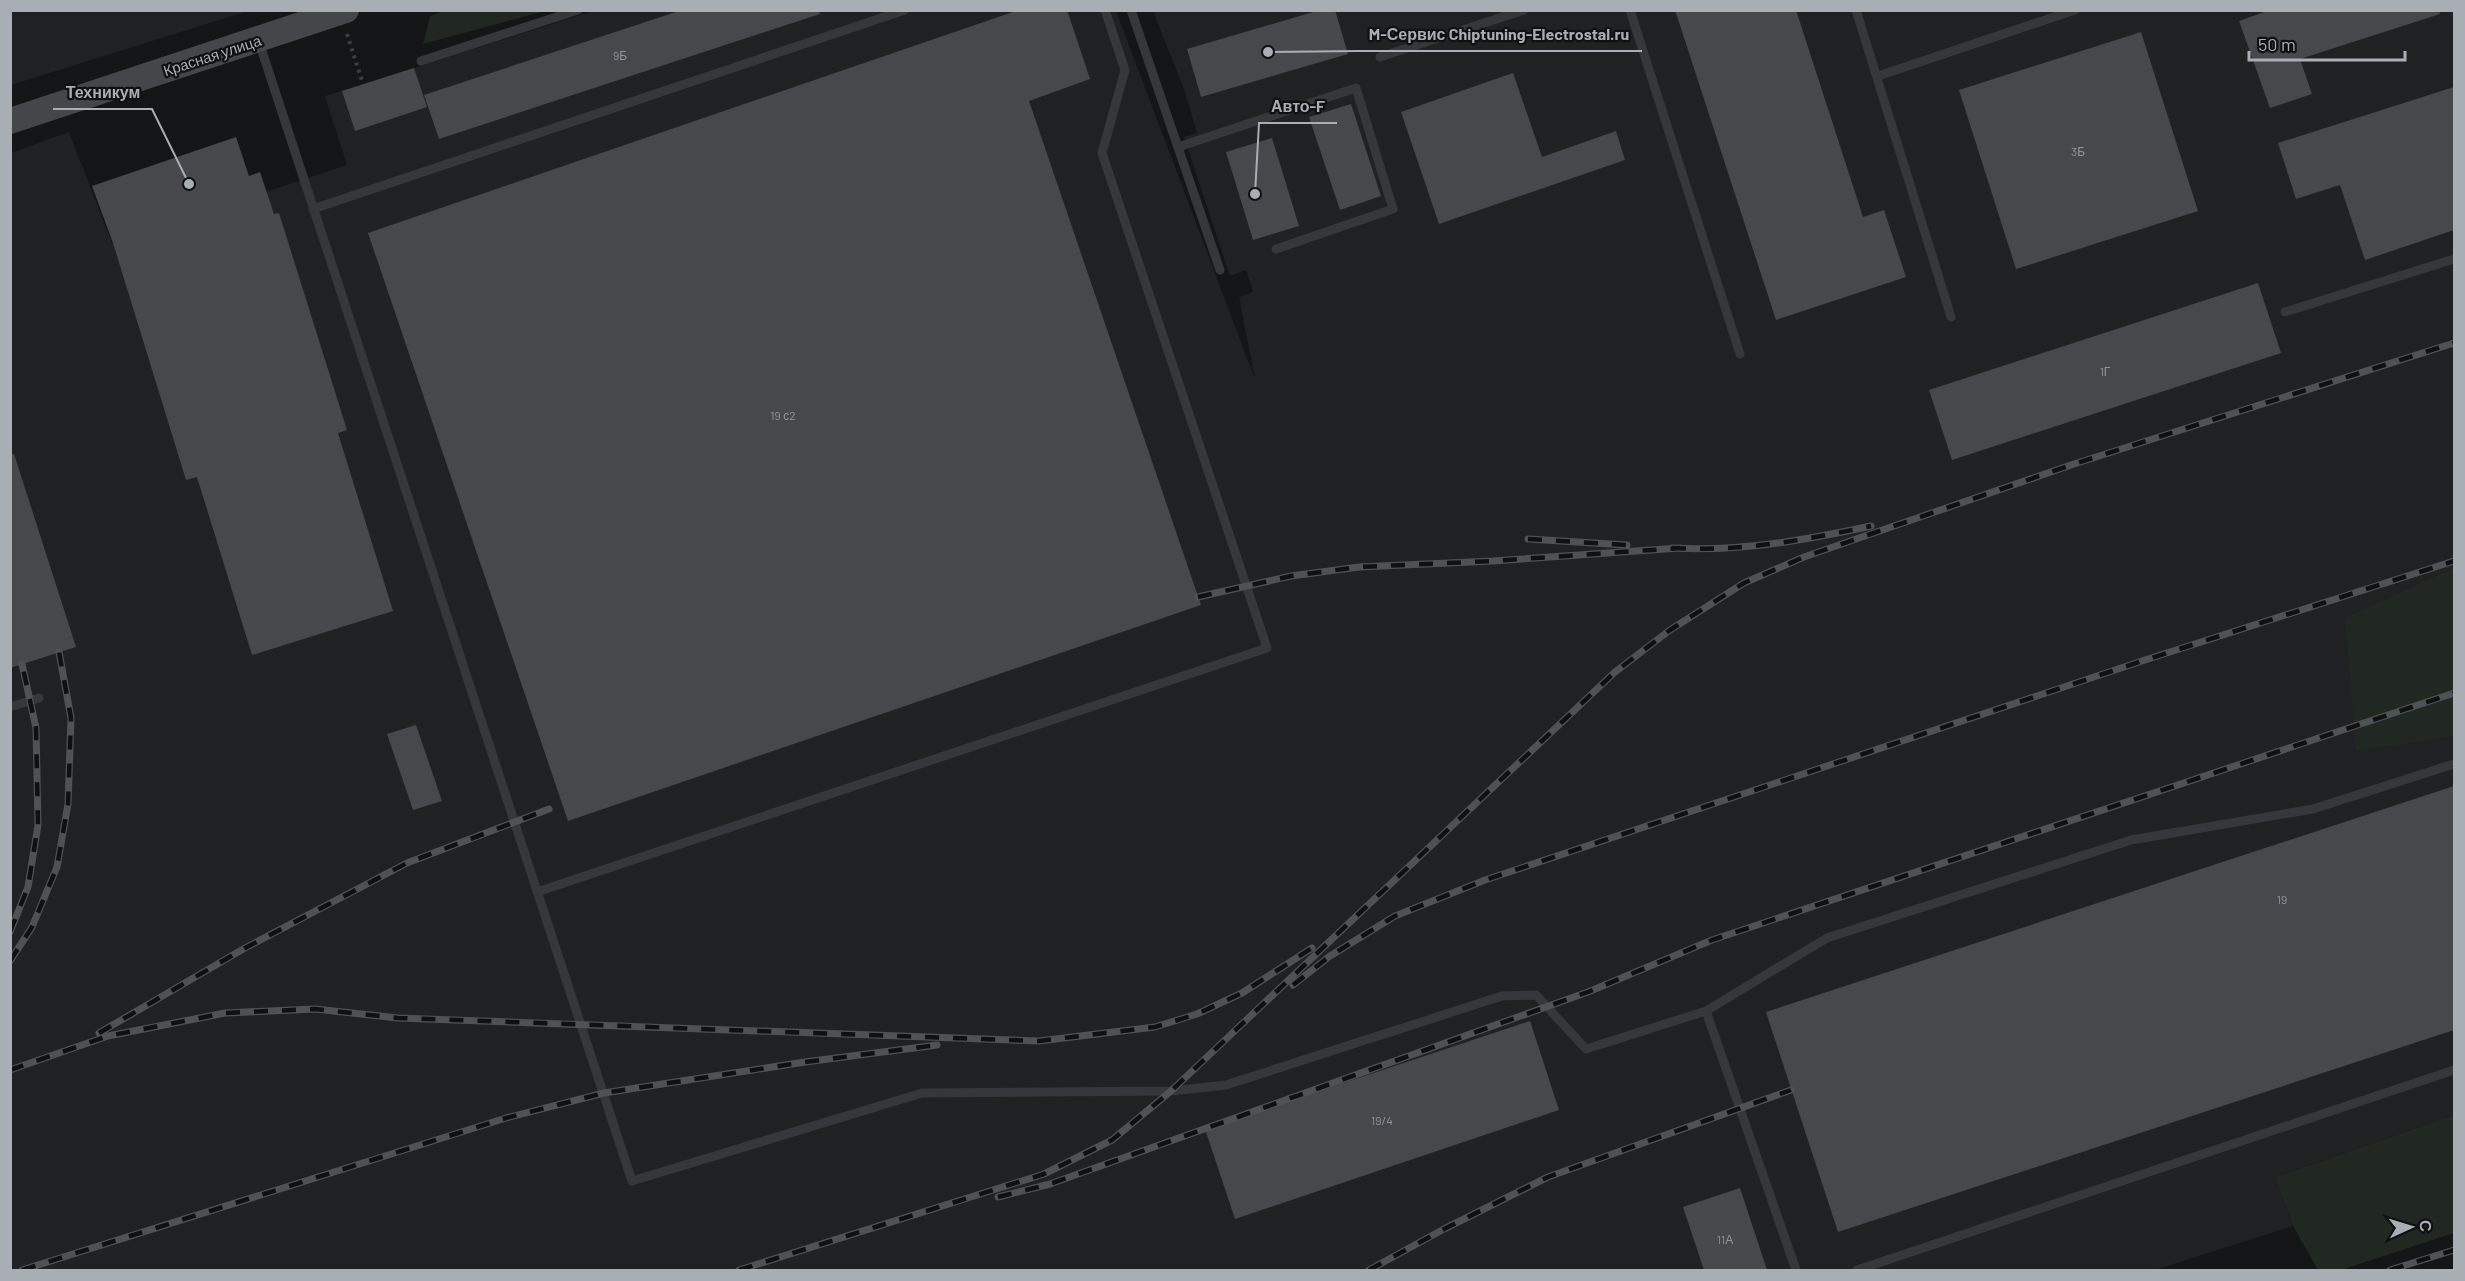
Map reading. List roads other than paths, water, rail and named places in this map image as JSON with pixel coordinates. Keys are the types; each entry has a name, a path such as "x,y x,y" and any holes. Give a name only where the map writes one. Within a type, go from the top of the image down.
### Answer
{"main road":[{"name":"Красная улица","path":"10,121 259,39 335,18"}],"lane":[{"path":"421,61 578,10"},
{"path":"313,209 905,10"},
{"path":"537,892 1267,648 1102,153 1125,70 1105,10"},
{"path":"1131,10 1220,270"},
{"path":"1380,57 1524,10"},
{"path":"1630,10 1740,354"},
{"path":"1856,10 1951,317"},
{"path":"1878,76 2074,10"},
{"path":"259,39 632,1181 922,1093 1171,1091 1226,1085 1502,996 1536,995 1586,1049 1706,1011 1827,938 2131,840 2313,809 2454,764"},
{"path":"1178,147 1356,88 1393,208 1276,249"},
{"path":"2285,312 2454,259"},
{"path":"10,707 39,698"},
{"path":"1706,1011 1796,1270"},
{"path":"1857,1270 2454,1070"}],"railway":[{"path":"739,1270 1044,1174 1112,1140 1171,1091 1615,672 1670,630 1744,583 1804,557 2074,464 2454,343"},
{"path":"1672,548 1697,549 1772,544 1871,526"},
{"path":"1528,539 1627,545"},
{"path":"1198,597 1291,576 1359,567 1493,561 1680,548"},
{"path":"1293,985 1330,956 1395,916 1485,880 2145,660 2454,561"},
{"path":"10,961 32,927 57,867 68,804 71,718 59,652"},
{"path":"10,932 28,887 38,825 36,728 22,664"},
{"path":"998,1197 1050,1184 1588,992 1712,940 2454,693"},
{"path":"99,1033 245,948 407,863 549,809"},
{"path":"10,1070 108,1036 225,1013 315,1009 398,1018 1039,1041 1155,1027 1197,1014 1242,993 1312,948"},
{"path":"22,1270 506,1118 604,1093 805,1062 937,1045"},
{"path":"1369,1270 1444,1229 1548,1177 1791,1090"},
{"path":"2390,1270 2454,1250"}],"place":[{"name":"M-Сервис Chiptuning-Electrostal.ru","path":"1268,52"},
{"name":"Техникум","path":"189,184"},
{"name":"Авто-F","path":"1255,194"}]}
